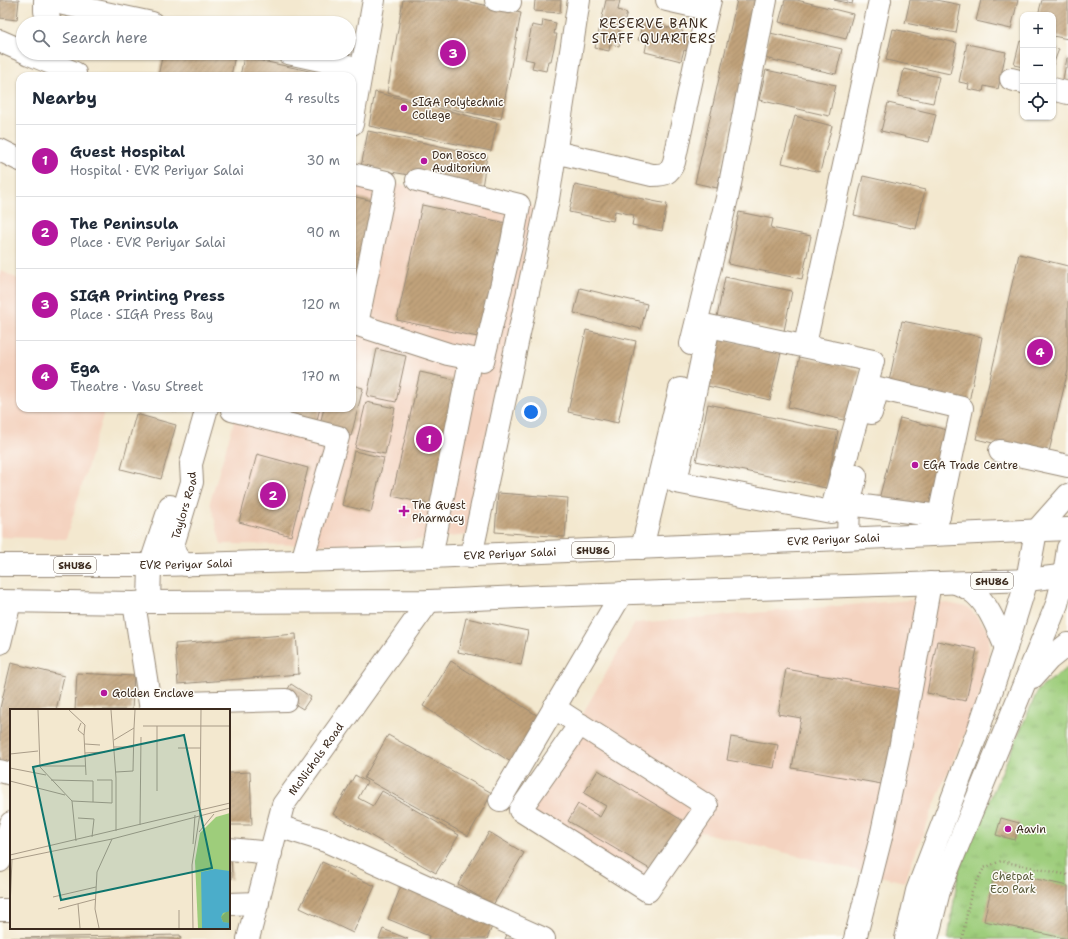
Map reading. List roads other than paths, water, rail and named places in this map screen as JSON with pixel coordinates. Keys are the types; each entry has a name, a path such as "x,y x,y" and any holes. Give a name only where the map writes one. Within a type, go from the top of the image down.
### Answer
{"street":[{"path":"48,16 45,11 45,0 119,16"},
{"path":"356,102 374,0"},
{"path":"471,556 546,206 579,0"},
{"path":"555,152 652,175 662,175 668,172 674,162 708,4 667,0"},
{"path":"642,548 728,194 766,0"},
{"path":"806,340 880,0"},
{"path":"0,42 16,48"},
{"path":"43,60 69,72"},
{"path":"68,60 74,72"},
{"path":"320,60 362,69"},
{"path":"1056,90 1068,92"},
{"path":"0,150 16,158"},
{"path":"356,175 386,182 356,315"},
{"path":"356,325 448,354 483,361 512,242 519,205 417,180"},
{"path":"827,540 840,508 878,388 962,408 935,525 840,508 676,482 709,326 873,361 840,508 848,538"},
{"path":"431,557 468,372"},
{"name":"Taylors Road","path":"186,565 178,559 174,553 173,545 192,482 191,464 206,412"},
{"path":"240,412 338,437 302,561"},
{"path":"1000,451 1068,466"},
{"name":"Taylors Road","path":"151,707 142,602 150,566 180,477 191,464"},
{"path":"906,939 917,890 978,731 1006,648 1027,580 1036,531 1068,495"},
{"name":"EVR Periyar Salai","path":"0,566 150,566 471,556 827,540 935,525 1036,531 1068,528"},
{"path":"927,939 940,891 1057,604 1066,576 1068,548"},
{"name":"SHU86","path":"5,601 142,602 429,600 956,583 1027,580 1066,576"},
{"path":"854,939 880,837 900,748 930,583"},
{"path":"956,583 971,590 982,601 994,621 1006,648"},
{"path":"500,800 622,593"},
{"name":"McNichols Road","path":"248,939 283,805 429,600"},
{"path":"0,643 5,601"},
{"path":"1022,689 1049,659 1068,644"},
{"path":"151,707 286,700"},
{"path":"554,707 707,806 648,892 520,810 580,724"},
{"path":"0,771 10,774"},
{"path":"0,861 10,826"},
{"path":"278,826 326,841 544,939"},
{"path":"230,849 271,853"},
{"path":"230,904 258,904"}],"place":[{"name":"SIGA Printing Press","path":"453,53"},
{"name":"SIGA Polytechnic College","path":"404,108"},
{"name":"Don Bosco Auditorium","path":"424,161"},
{"name":"Ega","path":"1040,352"},
{"name":"Guest Hospital","path":"429,439"},
{"name":"EGA Trade Centre","path":"915,465"},
{"name":"The Peninsula","path":"273,495"},
{"name":"The Guest Pharmacy","path":"404,511"},
{"name":"Golden Enclave","path":"104,693"},
{"name":"Aavin","path":"1008,829"}],"district":[{"name":"RESERVE BANK STAFF QUARTERS","path":"654,30"}],"park label":[{"name":"Chetpat Eco Park","path":"1013,882"}]}
